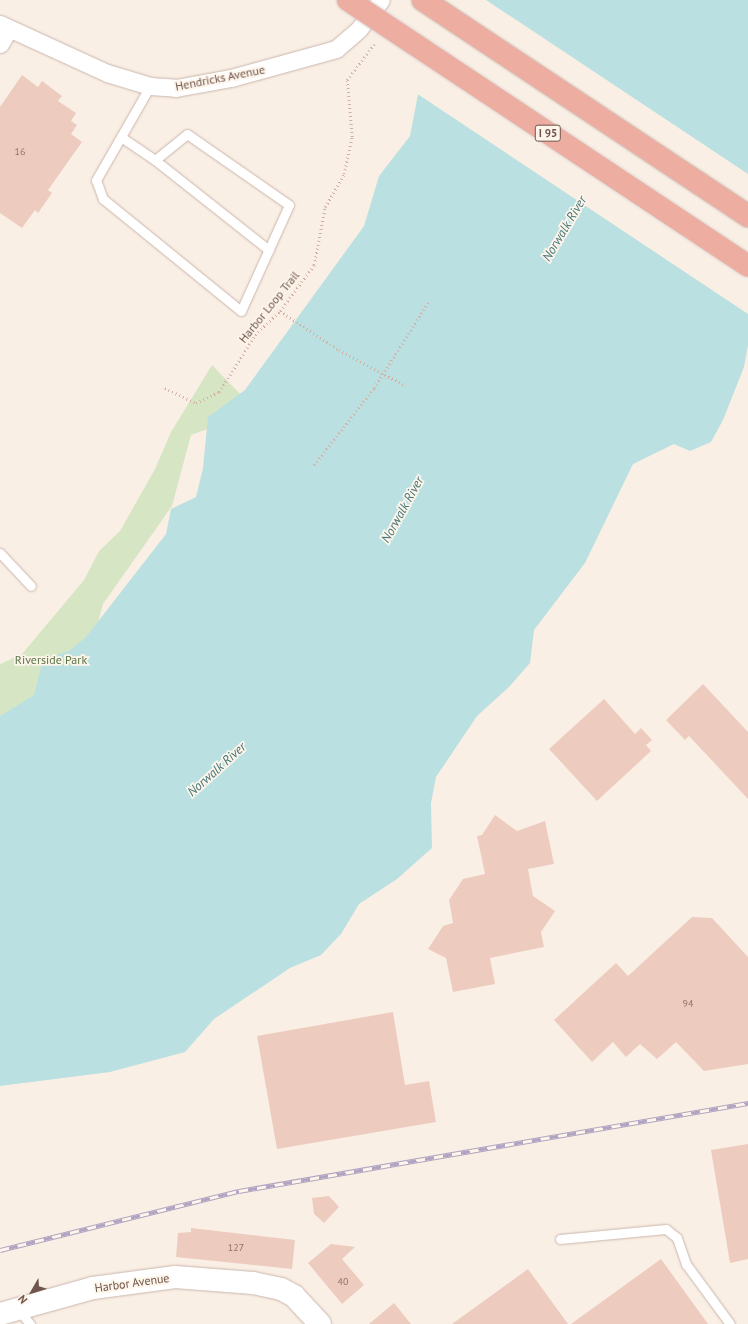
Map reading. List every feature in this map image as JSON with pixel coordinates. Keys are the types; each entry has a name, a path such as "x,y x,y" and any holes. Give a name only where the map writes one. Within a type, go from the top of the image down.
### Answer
{"highway":[{"name":"I 95","path":"348,0 748,266"},
{"path":"423,0 748,216"}],"main road":[{"name":"Harbor Avenue","path":"8,1311 93,1288 175,1277 267,1286 294,1296 320,1324"}],"street":[{"name":"Hendricks Avenue","path":"5,26 107,74 150,86 176,88 230,78 336,49 360,29 381,0"},
{"path":"0,44 5,26"}],"lane":[{"path":"150,86 96,180 103,199 241,311 289,205 187,134 154,160"},
{"path":"121,137 154,160 269,250"},
{"path":"0,553 31,586"},
{"path":"560,1239 666,1229 677,1238 686,1264 730,1324"},
{"path":"8,1311 30,1324"}],"path":[{"name":"Harbor Loop Trail","path":"165,388 196,402 219,392 255,335 280,311 314,265 325,207 344,174 352,137 348,80"},
{"path":"314,465 382,373 429,301"},
{"path":"280,311 339,350 406,386"}],"green space":[{"name":"Riverside Park","path":"212,365 245,399 222,424 191,435 172,506 103,604 90,651 0,729 0,664 22,654 84,580 99,551 120,531 155,469 171,432"}],"water":[{"name":"Norwalk River","path":"436,0 748,0 748,345 744,367 723,420 711,442 690,451 674,444 633,464 585,563 534,630 530,663 509,687 477,716 436,777 431,803 432,848 397,879 359,904 341,934 321,955 290,968 214,1019 185,1052 110,1072 0,1086 0,716 34,695 43,659 69,651 86,637 166,534 171,509 196,497 203,468 208,417 245,390 364,226 379,176 410,136"}],"pier":[{"path":"434,0 486,0 748,174 748,314 416,93"}],"building":[{"path":"22,75 38,87 42,81 62,96 58,101 76,113 71,121 77,125 71,134 82,142 48,190 52,193 38,213 35,210 22,228 0,213 0,107"},
{"path":"703,684 748,732 748,799 689,736 685,740 666,720"},
{"path":"604,699 635,734 641,728 652,740 646,745 651,751 597,801 549,749"},
{"path":"495,815 517,831 545,821 554,864 528,869 533,896 555,911 541,932 544,947 490,958 495,984 453,992 446,958 428,949 443,926 453,923 449,900 463,879 485,874 477,836 482,835"},
{"path":"692,917 712,918 748,957 748,1064 704,1071 676,1042 657,1059 640,1044 626,1057 613,1042 592,1062 554,1020 616,963 628,976"},
{"path":"393,1012 405,1085 429,1081 436,1122 277,1149 257,1036"},
{"path":"748,1144 748,1259 730,1263 711,1150"},
{"path":"329,1196 339,1207 324,1223 314,1214 312,1198"},
{"path":"191,1228 295,1240 292,1269 176,1257 178,1233 191,1232"},
{"path":"331,1244 355,1247 342,1259 364,1285 342,1304 308,1263"},
{"path":"661,1259 708,1324 571,1324"},
{"path":"528,1269 568,1324 452,1324"},
{"path":"394,1303 411,1324 369,1324"}],"railway":[{"path":"0,1250 239,1191 748,1103"}]}
